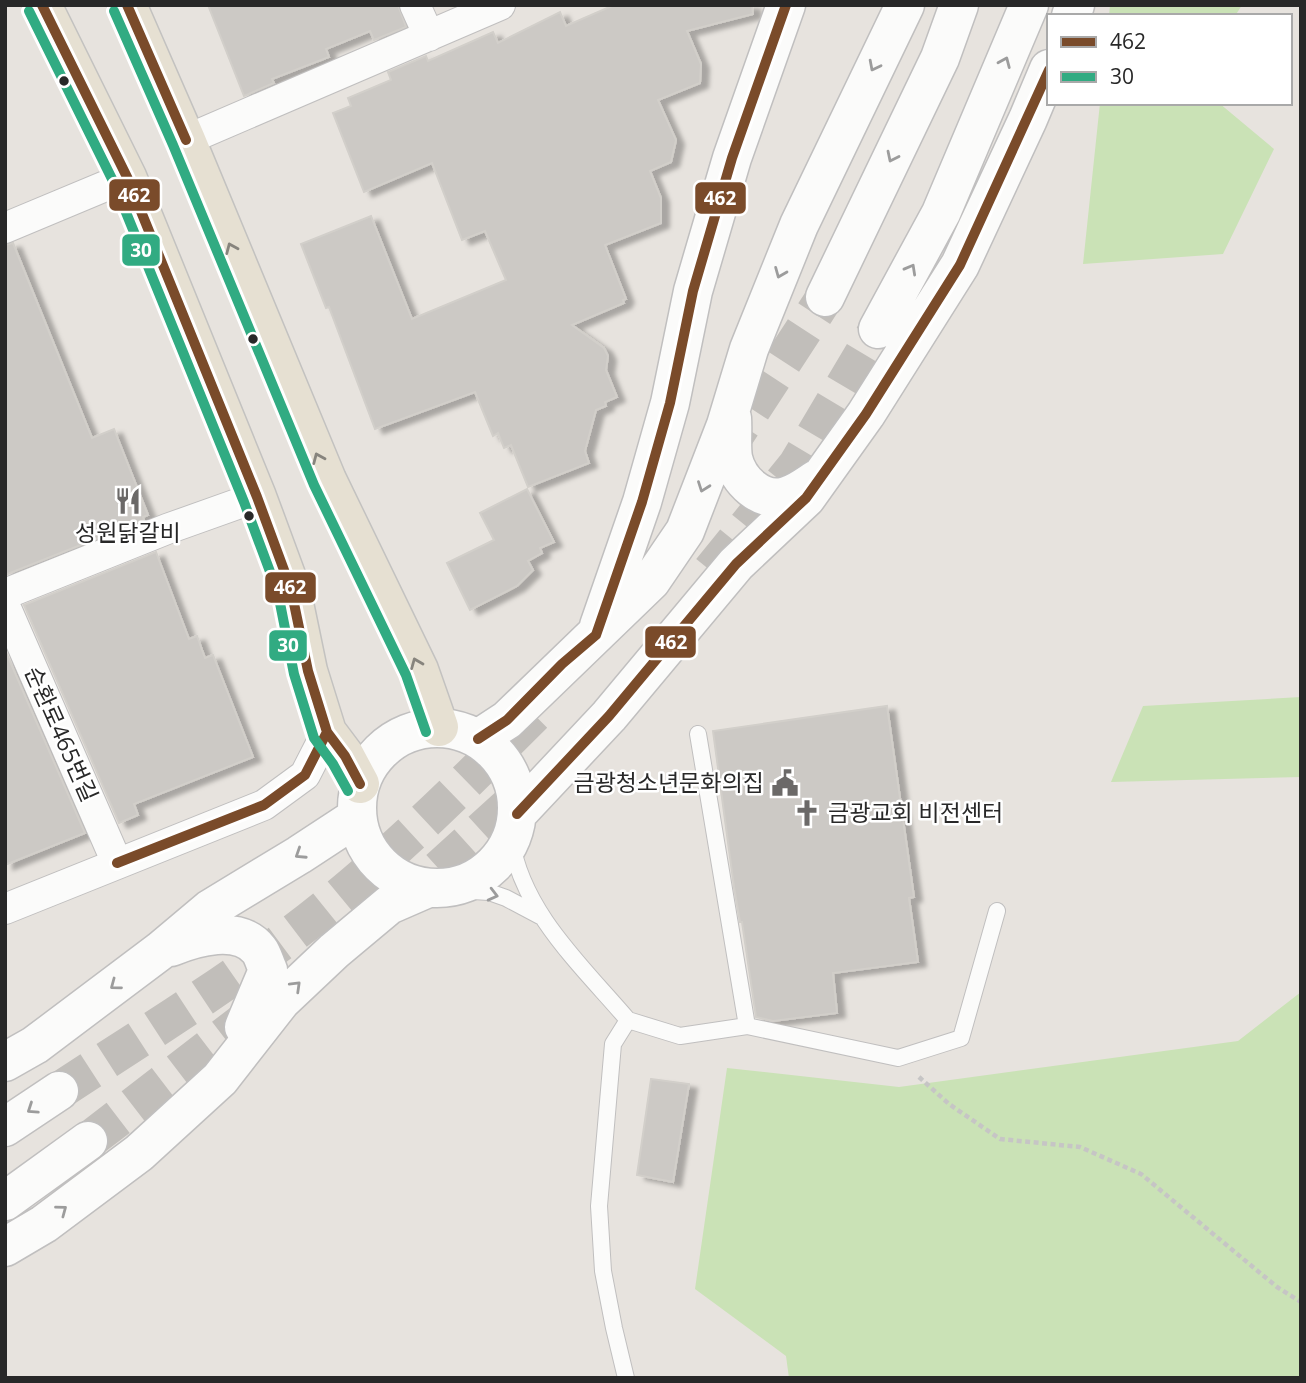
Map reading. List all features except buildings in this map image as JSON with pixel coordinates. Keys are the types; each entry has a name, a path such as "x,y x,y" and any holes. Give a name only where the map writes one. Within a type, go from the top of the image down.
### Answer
{"main road":[{"path":"42,5 127,177 257,497 291,589 308,671 327,732 345,756 358,800 364,843 380,866 402,881 434,889"},
{"path":"127,5 327,480 379,590 405,637 439,727"},
{"path":"596,635 642,502 670,403 693,291 732,158 786,5"},
{"path":"478,739 507,720 651,581 685,531 699,500 749,349 800,225 905,5"},
{"path":"825,297 940,58 959,5"},
{"path":"878,329 941,213 1029,5"},
{"path":"5,1247 44,1224 139,1153 220,1079 281,1001 334,951 389,905 434,889 463,884 483,874 500,859 514,827 736,564 806,498 866,414 960,265 1047,74"},
{"path":"732,406 733,457 740,477 751,488 762,494 783,498 802,490 823,474"},
{"path":"5,1062 35,1045 160,951 210,909 299,855 358,800 371,761 390,743 413,731 439,727 459,730 478,739 496,753 508,771 516,792 514,827"},
{"path":"160,951 191,939 219,934 243,940 259,949 268,970 262,989 220,1079"},
{"path":"5,1128 59,1091"},
{"path":"5,1201 88,1141"}],"street":[{"path":"415,5 429,36"},
{"path":"186,140 500,5"},
{"path":"5,228 127,177"},
{"path":"5,594 167,529 257,497"},
{"name":"순환로465번길","path":"5,606 117,863"},
{"path":"5,909 264,805 305,775 327,732"}],"lane":[{"path":"698,734 747,1026"},
{"path":"514,827 515,864 540,916 628,1020 680,1036 747,1026 898,1058 961,1038 997,911"},
{"path":"434,889 489,892 540,916"},
{"path":"626,1378 603,1271 599,1206 613,1044 628,1020"}],"path":[{"path":"898,1058 948,1104 1000,1139 1080,1147 1141,1174 1277,1287 1301,1302"}],"green space":[{"path":"1110,5 1242,5 1236,14 1109,14"},
{"path":"1100,105 1221,105 1274,149 1223,254 1083,264"},
{"path":"1301,697 1301,777 1111,782 1143,706"},
{"path":"1301,992 1301,1378 789,1378 786,1356 695,1289 727,1068 899,1087 1238,1041"}],"tunnel":[{"path":"721,457 825,297"},
{"path":"711,571 797,465 878,329"},
{"path":"59,1091 199,1000 301,927 361,879 413,832 539,709"},
{"path":"394,904 436,872 536,781"},
{"path":"88,1141 269,1002"}],"transit line":[{"name":"462","path":"42,5 127,177 257,497 291,589 308,671 327,732 345,756 360,784"},
{"name":"462","path":"127,5 186,140"},
{"name":"462","path":"478,739 507,720 562,664 596,635 642,502 670,403 693,291 732,158 786,5"},
{"name":"30","path":"29,11 114,183 244,502 278,593 294,674 314,738 348,791"},
{"name":"30","path":"114,11 173,145 314,485 406,675 426,732"},
{"name":"462","path":"517,814 609,716 736,564 806,498 866,414 960,265 1047,74"},
{"name":"462","path":"117,863 264,805 305,775 327,732"}],"place":[{"name":"성원닭갈비","path":"128,501"},
{"name":"금광청소년문화의집","path":"785,783"},
{"name":"금광교회 비전센터","path":"807,813"}]}
